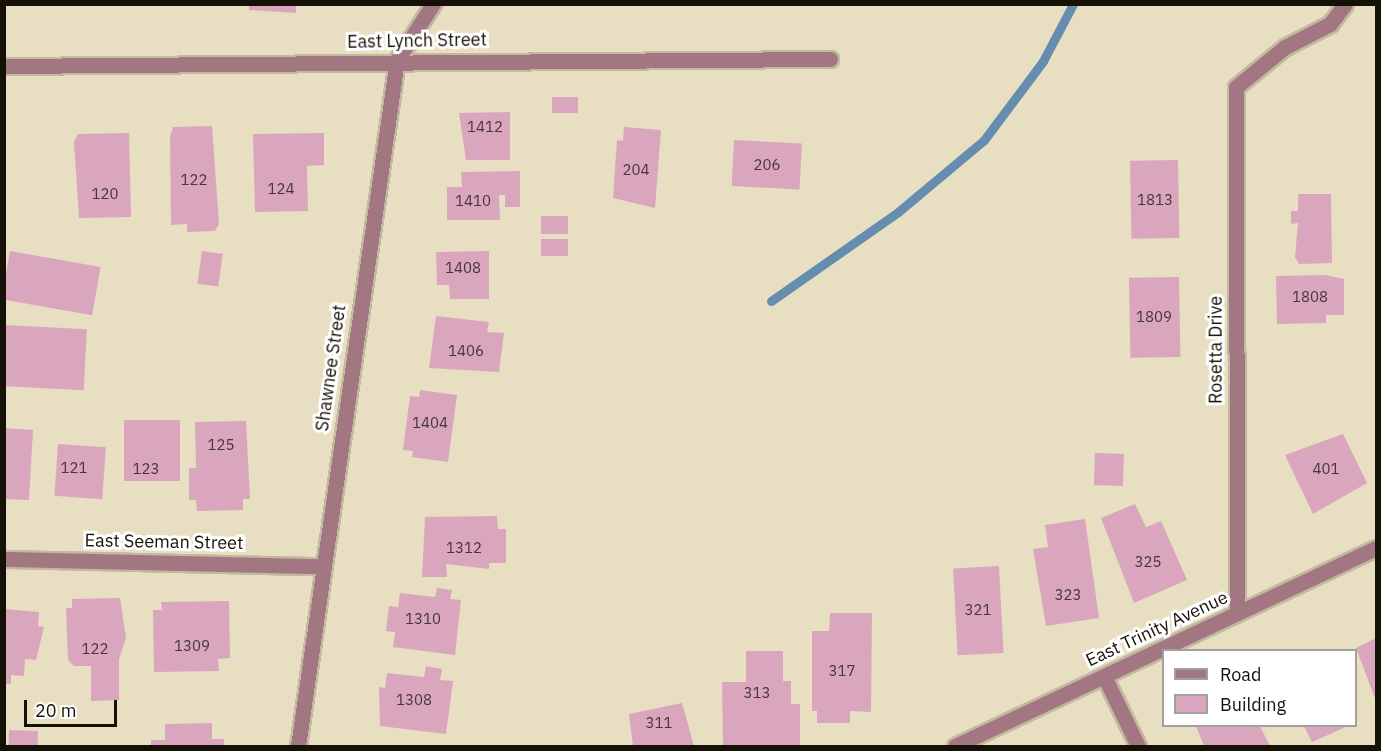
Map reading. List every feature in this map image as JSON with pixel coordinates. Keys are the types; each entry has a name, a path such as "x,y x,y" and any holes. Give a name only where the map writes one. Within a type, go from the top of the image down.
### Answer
{"street":[{"name":"Shawnee Street","path":"298,747 397,60 433,4"},
{"name":"Rosetta Drive","path":"1237,613 1236,87 1285,47 1330,24 1345,4"},
{"name":"East Lynch Street","path":"4,66 397,60 830,59"},
{"name":"East Trinity Avenue","path":"955,747 1377,548"},
{"name":"East Seeman Street","path":"4,559 323,566"},
{"path":"1104,676 1138,747"}],"building":[{"path":"249,4 296,4 296,13 249,10"},
{"path":"552,97 578,97 578,113 552,113"},
{"path":"510,112 510,160 466,160 459,113"},
{"path":"212,126 219,224 215,231 187,232 187,224 171,225 170,137 173,127"},
{"path":"624,127 661,130 655,208 613,198 617,140 623,141"},
{"path":"129,133 131,217 79,218 74,142 78,134"},
{"path":"324,133 324,165 307,166 308,211 255,212 253,134"},
{"path":"734,140 802,144 799,189 732,186"},
{"path":"1178,160 1179,238 1131,239 1130,161"},
{"path":"520,171 520,207 505,207 505,195 499,195 500,220 447,220 447,187 462,187 461,172"},
{"path":"1298,194 1331,194 1332,263 1299,264 1295,257 1298,223 1291,224 1291,211 1298,211"},
{"path":"541,216 568,216 568,234 541,234"},
{"path":"541,239 568,239 568,256 541,256"},
{"path":"10,251 101,267 92,315 4,300"},
{"path":"202,251 223,254 218,287 197,284"},
{"path":"489,251 489,299 450,299 449,285 437,285 436,252"},
{"path":"1325,275 1344,279 1344,315 1326,315 1326,323 1277,324 1276,276"},
{"path":"1179,277 1180,357 1130,358 1129,278"},
{"path":"436,316 489,322 487,332 504,333 499,372 429,368"},
{"path":"5,325 87,329 84,390 4,386"},
{"path":"420,390 457,395 448,462 412,457 413,451 403,450 410,396 419,397"},
{"path":"124,420 180,420 180,481 124,481"},
{"path":"246,421 250,499 243,499 243,510 197,511 196,500 189,500 189,468 196,468 195,422"},
{"path":"4,428 33,430 29,500 4,499"},
{"path":"1343,434 1367,483 1313,514 1285,455"},
{"path":"58,444 106,447 102,499 54,496"},
{"path":"1095,453 1124,454 1123,486 1094,485"},
{"path":"1135,504 1146,527 1161,521 1187,580 1134,603 1101,518"},
{"path":"497,516 498,529 506,529 506,563 489,563 489,569 446,564 447,577 422,577 425,517"},
{"path":"1085,519 1099,618 1046,626 1033,549 1048,547 1045,525"},
{"path":"999,566 1004,653 958,655 953,568"},
{"path":"437,588 452,590 450,599 461,600 455,655 393,647 395,632 386,631 389,606 398,607 400,593 435,597"},
{"path":"120,598 126,638 119,659 119,700 91,701 91,666 74,666 68,660 66,608 72,608 72,599"},
{"path":"229,601 230,658 218,659 219,671 154,672 153,610 162,610 161,602"},
{"path":"4,609 39,612 38,626 44,627 36,660 25,659 24,676 11,675 11,684 4,684"},
{"path":"830,613 872,613 871,712 850,711 850,723 817,723 817,711 812,711 812,631 829,631"},
{"path":"1376,638 1376,701 1357,649"},
{"path":"746,651 783,651 783,681 791,681 791,704 800,704 800,746 723,746 722,682 746,682"},
{"path":"426,666 442,669 440,680 453,681 446,734 380,726 379,687 385,688 387,673 424,677"},
{"path":"682,703 694,746 633,746 629,714"},
{"path":"212,723 212,739 224,739 224,746 151,746 151,740 165,740 165,724"},
{"path":"1196,727 1260,727 1270,746 1204,746"},
{"path":"1304,727 1346,727 1312,742"},
{"path":"9,730 38,731 37,746 8,746"}],"waterway":[{"path":"771,301 898,212 984,140 1043,61 1073,4"}]}
